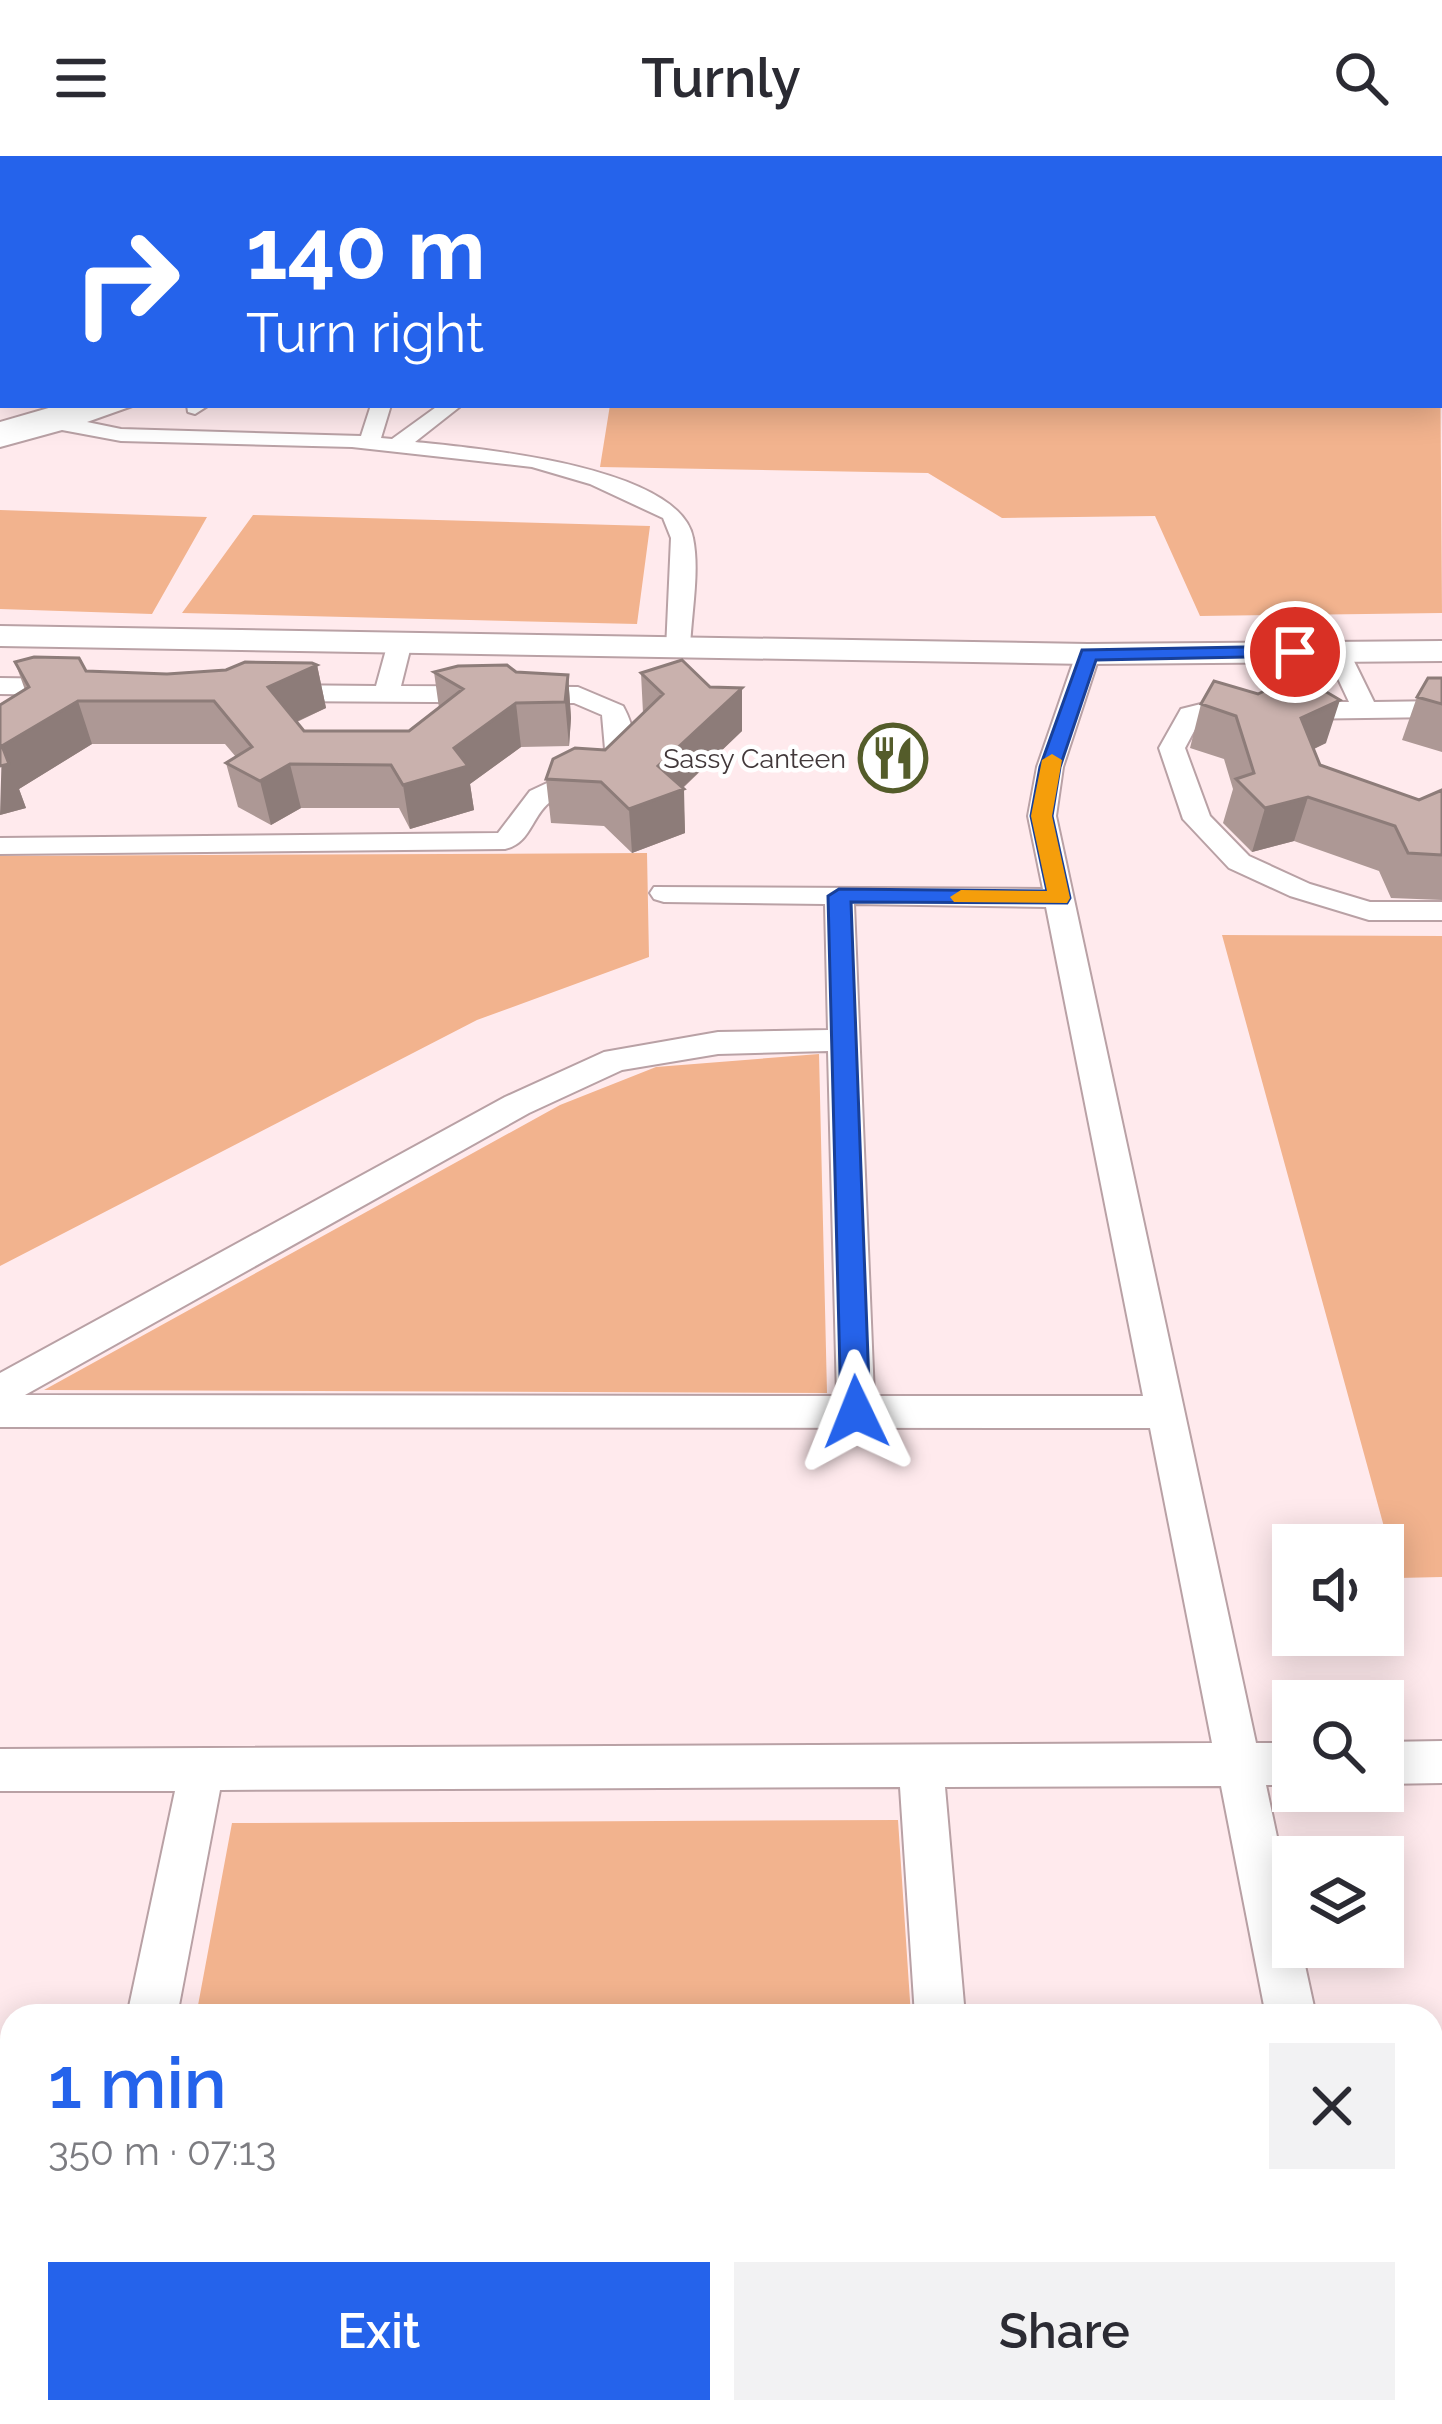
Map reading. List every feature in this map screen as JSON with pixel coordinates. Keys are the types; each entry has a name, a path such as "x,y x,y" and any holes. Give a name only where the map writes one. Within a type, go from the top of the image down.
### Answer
{"street":[{"path":"0,431 78,408"},
{"path":"0,417 101,408"},
{"path":"369,443 380,408"},
{"path":"396,446 448,408"},
{"path":"0,441 53,414 121,435 369,443 562,467 672,514 682,538 678,650"},
{"path":"0,636 678,650 1442,651"},
{"path":"386,696 399,646"},
{"path":"1337,651 1365,709"},
{"path":"1088,654 1050,767 1042,816 1288,2004"},
{"path":"0,686 107,688"},
{"path":"0,846 505,841 522,829 531,804 552,788 600,771 618,751 622,734 614,711 578,694 247,692"},
{"path":"1442,709 1209,710 1190,714 1172,748 1197,819 1239,862 1300,890 1369,911 1442,911"},
{"path":"664,893 1059,898"},
{"path":"839,896 856,1412"},
{"path":"0,1390 517,1105 615,1060 718,1042 844,1040"},
{"path":"0,1412 1167,1412"},
{"path":"1404,1763 1442,1762"},
{"path":"0,1771 1272,1764"},
{"path":"921,1766 939,2004"},
{"path":"154,2004 202,1769"}],"shaded area":[{"path":"610,408 1441,408 1442,613 1200,616 1155,516 1002,518 928,473 600,467"},
{"path":"0,510 207,517 152,614 0,609"},
{"path":"253,515 650,526 637,624 182,613"},
{"path":"647,853 649,957 477,1020 0,1266 0,856"},
{"path":"1222,935 1442,936 1442,1577 1404,1578 1404,1524 1383,1524"},
{"path":"819,1054 827,1393 44,1390 560,1105 656,1067"},
{"path":"898,1820 910,2004 198,2004 232,1823"}],"building":[{"path":"34,657 79,658 86,671 167,674 226,670 245,662 312,663 317,665 268,687 304,731 409,731 463,689 434,672 458,666 507,665 516,672 568,675 565,702 516,703 454,748 468,766 403,785 391,765 290,764 260,781 226,763 252,747 214,701 78,701 2,746 9,764 0,766 0,705 29,687 15,662"},
{"path":"682,660 710,687 742,688 658,766 684,789 629,809 601,782 546,779 553,759 575,748 605,750 663,694 641,673"},
{"path":"1428,678 1442,678 1442,704 1417,697"},
{"path":"1288,680 1306,680 1340,700 1301,718 1320,765 1419,800 1442,790 1442,855 1408,853 1395,826 1308,797 1265,808 1236,779 1254,773 1236,716 1201,704 1214,681 1258,694"}],"slow traffic":[{"path":"961,897 1059,898 1042,816 1052,760"}],"place":[{"name":"Sassy Canteen","path":"893,758"}],"route":[{"path":"856,1412 839,896 1059,898 1042,816 1050,767 1088,654 1295,652"}]}
